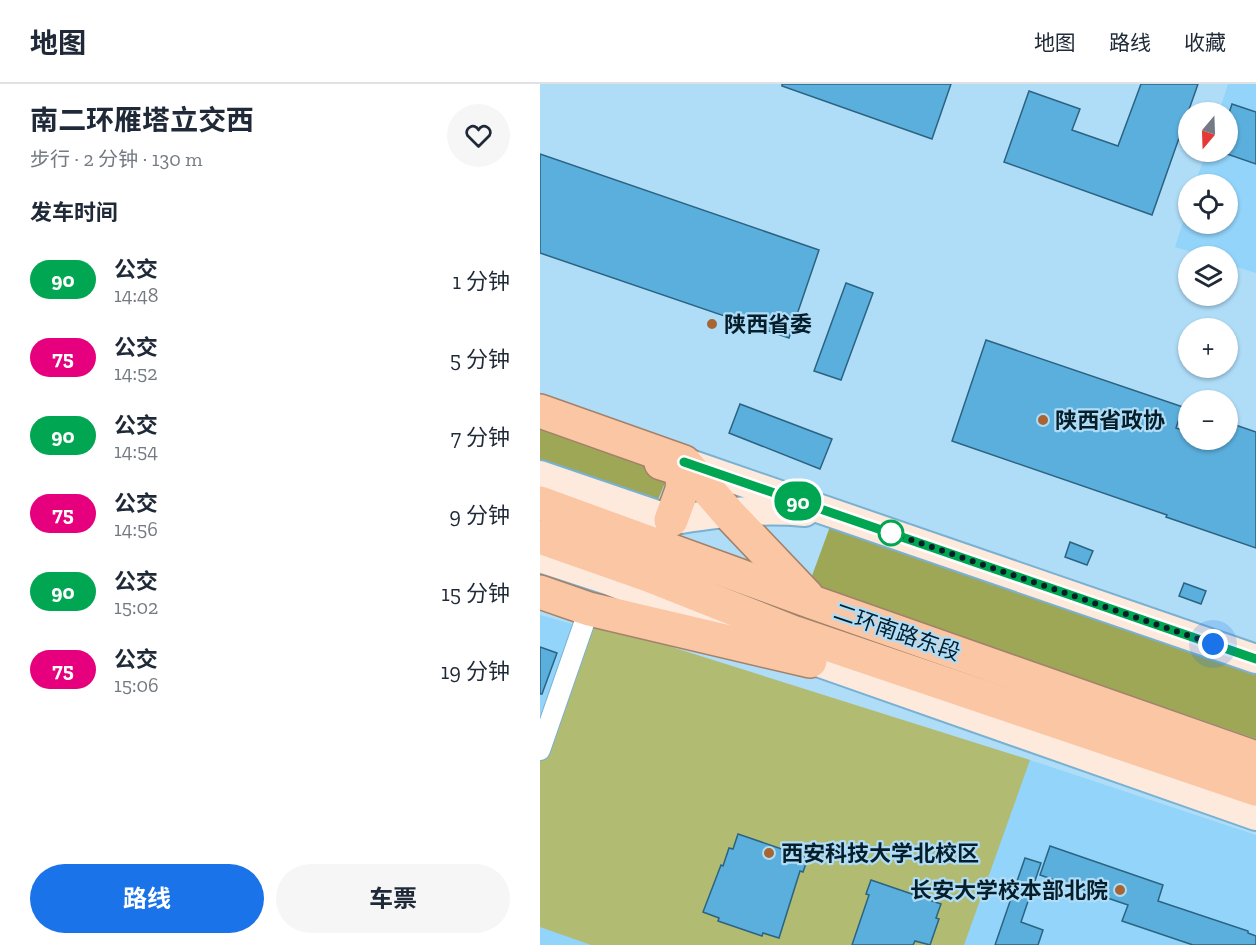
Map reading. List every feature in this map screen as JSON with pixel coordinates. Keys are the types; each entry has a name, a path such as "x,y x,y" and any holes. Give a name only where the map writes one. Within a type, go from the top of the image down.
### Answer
{"highway":[{"path":"540,411 684,462 729,514 812,602"},
{"path":"540,421 674,467 683,476 684,484 671,520"},
{"name":"二环南路东段","path":"540,503 812,602 1256,758"},
{"name":"二环南路东段","path":"540,537 648,575 795,633 1256,789"},
{"path":"540,592 588,609 810,661"}],"main road":[{"path":"684,462 1256,659"},
{"path":"540,475 671,520"},
{"path":"615,531 671,520 783,510 839,515"},
{"path":"540,558 610,581 810,661 1256,816"}],"street":[{"path":"540,750 588,609"}],"shaded area":[{"path":"1228,84 1256,84 1256,273 1238,267 1238,246 1175,247 1179,234 1238,234 1238,174 1198,174 1203,162 1238,162 1238,102 1222,102"},
{"name":"西安科技大学北校区","path":"540,615 761,676 1030,760 1256,835 1256,945 540,945"}],"green space":[{"path":"540,428 663,470 667,478 657,502 540,462"},
{"path":"832,521 1256,671 1256,739 809,584"},
{"name":"西安科技大学北校区","path":"583,619 1030,760 964,945 591,945 540,927 540,750"}],"building":[{"path":"782,84 951,84 932,139 782,86"},
{"path":"1141,84 1198,84 1192,102 1178,102 1178,141 1152,215 1004,162 1029,91 1080,109 1072,130 1118,146"},
{"path":"1238,106 1256,112 1256,164 1238,158"},
{"path":"540,154 819,250 789,338 540,253"},
{"path":"846,283 873,293 841,380 814,371"},
{"path":"986,340 1178,405 1176,428 1178,429 1178,450 1238,450 1238,426 1256,432 1256,548 1166,517 1167,515 952,441"},
{"path":"740,404 832,439 820,469 729,433"},
{"path":"1070,542 1093,551 1087,565 1065,557"},
{"path":"1184,583 1206,591 1201,604 1179,596"},
{"path":"540,647 557,653 542,694 540,694"},
{"path":"738,834 808,858 803,872 800,871 779,938 763,933 762,936 718,921 719,918 703,912 721,865 723,866 729,848 733,849"},
{"path":"1050,846 1163,885 1158,901 1248,931 1256,936 1256,945 1193,945 1122,921 1128,905 1040,875"},
{"path":"1025,858 1041,863 1021,922 1043,930 1038,945 995,945"},
{"path":"871,880 941,904 936,918 939,919 930,945 915,941 913,945 852,945 869,895 866,894"}],"bus line":[{"name":"90","path":"684,462 1256,659"}],"place":[{"name":"陕西省委","path":"712,324"},
{"name":"陕西省政协","path":"1043,420"},
{"name":"西安科技大学北校区","path":"769,853"},
{"name":"长安大学校本部北院","path":"1120,890"}],"route":[{"path":"891,533 1213,644"}]}
